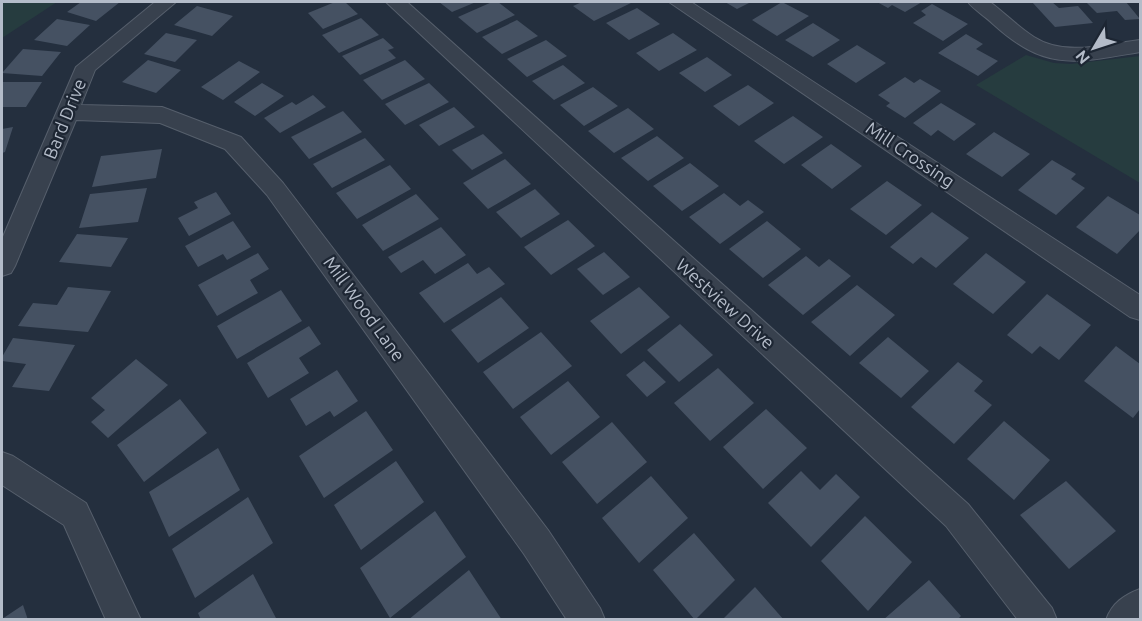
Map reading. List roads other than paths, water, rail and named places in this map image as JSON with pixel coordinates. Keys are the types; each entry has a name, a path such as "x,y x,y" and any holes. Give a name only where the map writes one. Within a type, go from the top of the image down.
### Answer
{"street":[{"name":"Bard Drive","path":"2,266 86,67 166,2"},
{"name":"Westview Drive","path":"396,2 957,515 1040,620"},
{"name":"Mill Crossing","path":"679,2 1140,309"},
{"path":"978,2 1007,27 1037,48 1075,54 1140,46"},
{"name":"Mill Wood Lane","path":"68,112 162,115 233,143 282,198 536,542 588,620"},
{"path":"2,467 75,514 124,620"},
{"path":"1123,620 1140,606"}]}
